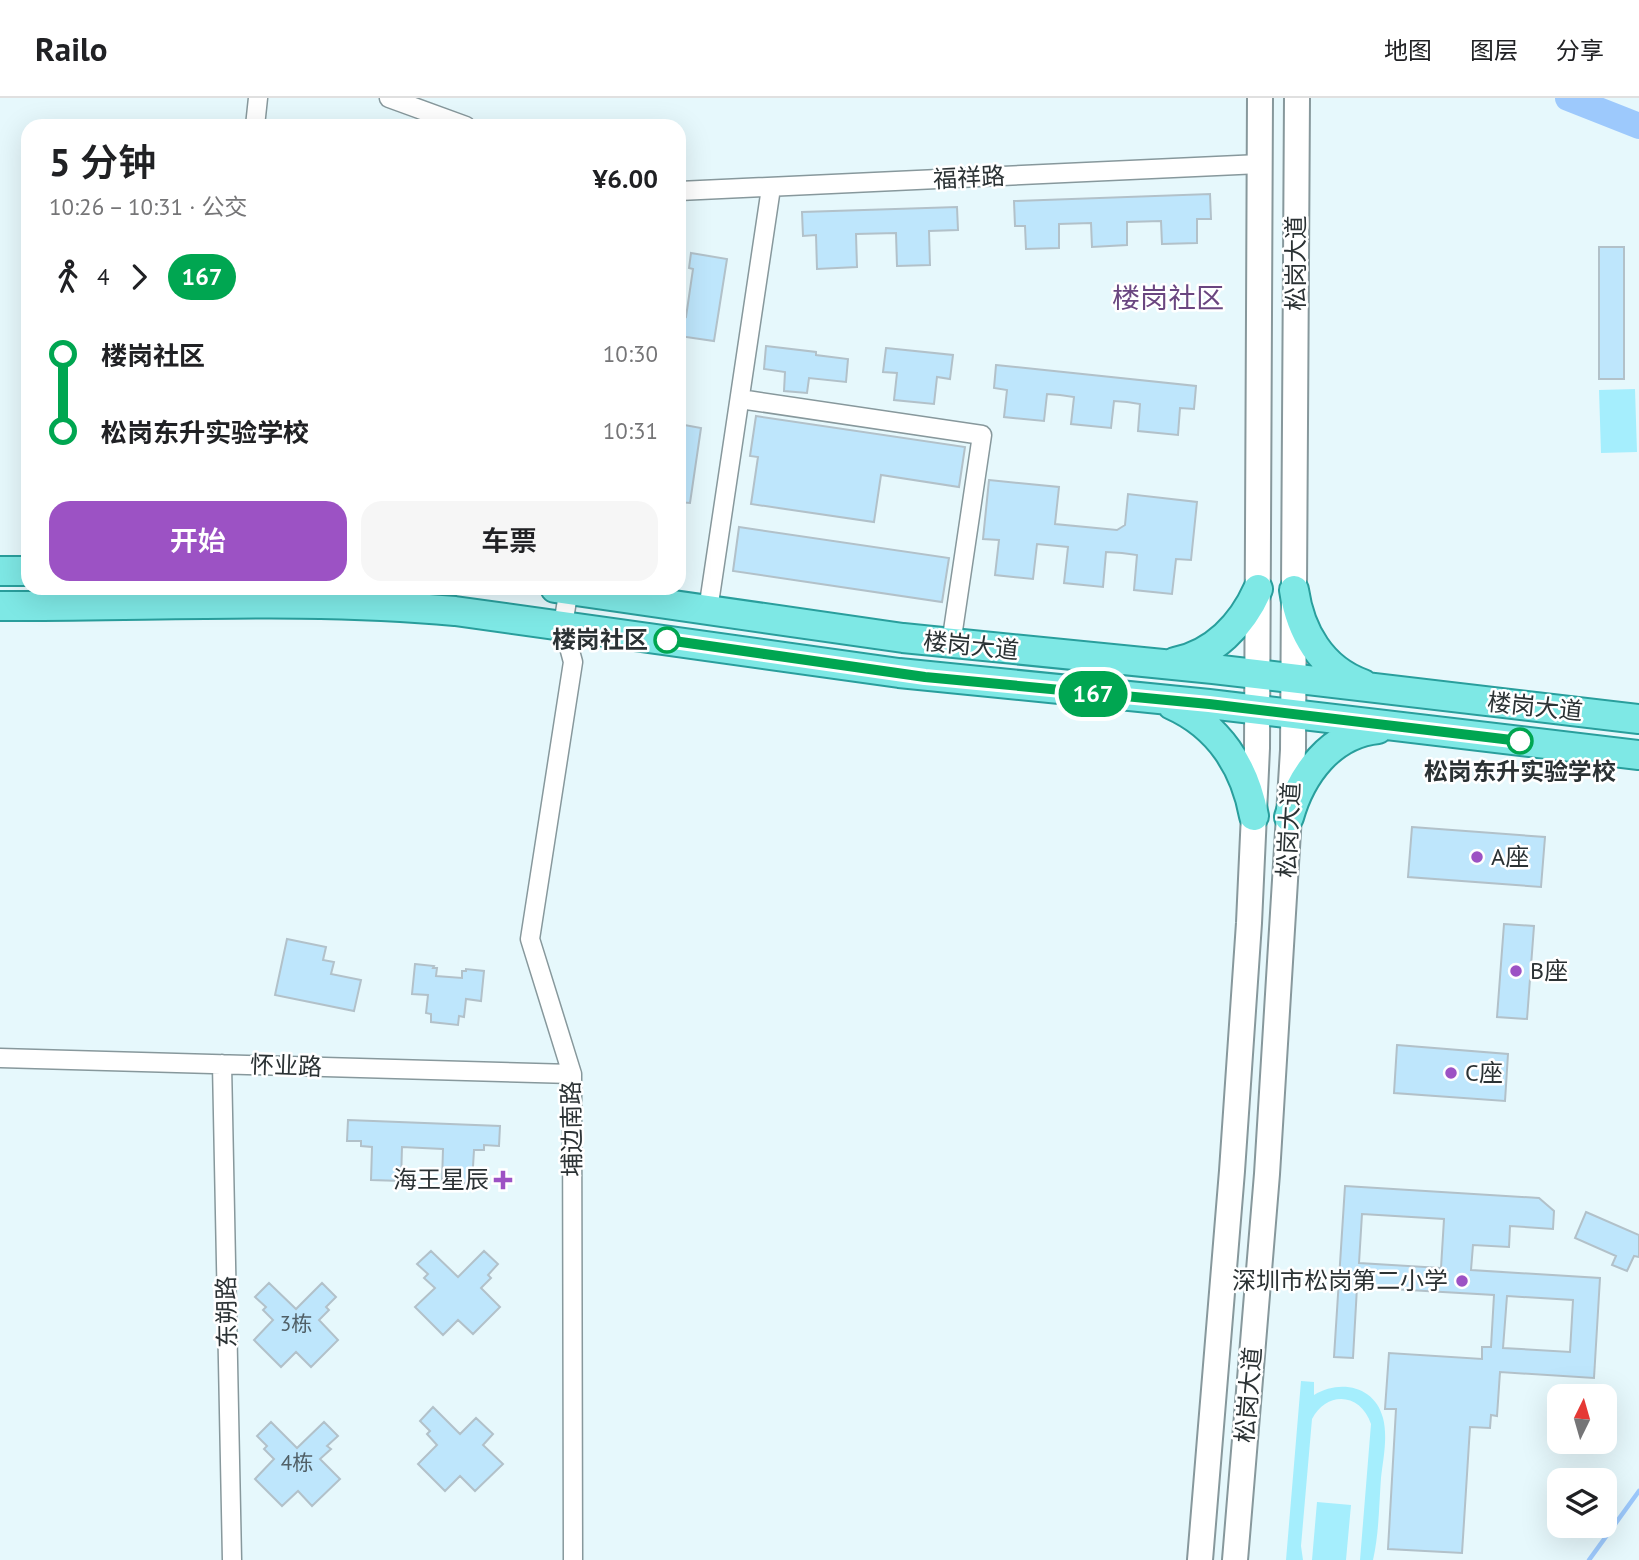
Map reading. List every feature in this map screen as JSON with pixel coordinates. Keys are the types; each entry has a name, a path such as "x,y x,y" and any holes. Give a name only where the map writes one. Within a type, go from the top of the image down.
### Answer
{"main road":[{"name":"松岗大道","path":"1200,1560 1232,1171 1254,816 1257,710 1260,98"},
{"name":"松岗大道","path":"1235,1560 1268,1160 1289,817 1293,715 1297,98"},
{"path":"0,571 21,571"},
{"path":"1165,665 1195,656 1222,640 1243,617 1258,589"},
{"path":"1294,590 1297,612 1306,634 1327,661 1355,681 1377,689 1399,692"},
{"name":"楼岗大道","path":"605,595 951,644 1257,674 1639,719"},
{"name":"楼岗大道","path":"0,606 353,604 455,611 899,673 1257,710 1639,755"},
{"path":"1160,700 1188,713 1208,727 1224,744 1244,778 1254,816"},
{"path":"1289,817 1296,793 1309,771 1326,752 1348,738 1372,730 1398,727"}],"street":[{"path":"256,119 258,98"},
{"path":"389,98 447,119"},
{"name":"福祥路","path":"686,191 1260,164"},
{"path":"708,610 771,188"},
{"path":"740,399 982,435 951,644"},
{"path":"564,595 564,625"},
{"name":"埔边南路","path":"564,625 573,662 530,939 572,1074 573,1560"},
{"name":"怀业路","path":"0,1058 572,1074"},
{"name":"东朔路","path":"222,1064 232,1560"}],"shaded area":[{"path":"1635,389 1637,452 1601,453 1599,390"},
{"path":"1301,1381 1314,1382 1314,1395 1335,1387 1355,1388 1365,1392 1379,1407 1385,1441 1373,1560 1360,1560 1371,1424 1360,1406 1343,1399 1326,1403 1312,1419 1301,1546 1303,1560 1286,1560"},
{"path":"1317,1502 1351,1505 1346,1560 1312,1560"}],"building":[{"path":"1210,194 1211,219 1197,219 1197,243 1162,244 1161,221 1127,222 1127,245 1092,247 1091,223 1059,224 1059,248 1026,249 1025,226 1015,226 1014,201"},
{"path":"957,207 958,230 929,231 930,265 897,266 896,233 856,234 857,267 817,269 816,235 803,236 802,212"},
{"path":"1599,247 1624,247 1624,379 1599,379"},
{"path":"691,253 727,259 714,341 686,337 693,269 689,268"},
{"path":"766,346 848,359 846,382 809,378 807,393 784,391 785,372 764,369"},
{"path":"886,348 953,355 950,379 937,377 934,404 894,400 897,373 883,372"},
{"path":"996,365 1196,386 1194,409 1180,408 1178,435 1138,431 1140,404 1127,402 1114,401 1111,428 1071,424 1074,397 1060,395 1047,394 1044,421 1004,417 1007,390 994,388"},
{"path":"756,416 965,447 959,487 881,475 874,522 751,504 758,457 750,456"},
{"path":"686,425 701,428 690,503 686,503"},
{"path":"989,480 1059,487 1055,524 1117,530 1125,525 1128,494 1197,502 1191,560 1176,559 1172,594 1134,590 1137,555 1122,553 1106,552 1103,587 1064,583 1068,547 1037,544 1033,579 995,575 999,540 983,539"},
{"path":"739,527 949,558 942,602 733,571"},
{"name":"A座","path":"1412,827 1545,837 1541,887 1408,877"},
{"name":"B座","path":"1504,924 1534,926 1527,1019 1497,1017"},
{"path":"287,939 326,947 323,960 334,962 331,974 361,980 354,1011 275,995"},
{"path":"415,964 434,966 433,968 437,968 436,976 462,978 462,971 466,969 484,971 481,1001 466,999 464,1017 459,1016 458,1025 431,1022 431,1014 426,1013 428,995 412,994"},
{"name":"C座","path":"1397,1045 1508,1054 1505,1101 1394,1093"},
{"path":"348,1120 500,1126 499,1146 484,1145 484,1150 474,1150 472,1183 442,1182 443,1149 402,1147 401,1181 371,1180 372,1147 361,1146 361,1141 347,1141"},
{"path":"1345,1186 1539,1198 1554,1211 1553,1229 1510,1226 1509,1247 1473,1245 1471,1270 1600,1278 1594,1378 1500,1372 1497,1416 1491,1415 1490,1428 1470,1427 1462,1553 1388,1549 1396,1409 1385,1409 1389,1353 1482,1359 1482,1347 1491,1347 1494,1295 1357,1287 1353,1358 1334,1357","holes":["1362,1214 1444,1219 1441,1268 1359,1263","1507,1296 1573,1300 1570,1352 1503,1348"]},
{"path":"1586,1212 1639,1235 1639,1257 1634,1256 1627,1271 1612,1265 1616,1256 1575,1238"},
{"path":"431,1251 458,1277 484,1251 498,1264 488,1275 491,1278 481,1288 500,1307 473,1334 458,1320 443,1335 415,1307 435,1288 424,1278 428,1274 417,1264"},
{"path":"269,1283 296,1309 322,1283 336,1297 319,1320 338,1340 311,1367 296,1352 281,1367 254,1340 273,1320 263,1310 266,1307 255,1297"},
{"path":"433,1407 460,1434 476,1418 493,1434 483,1445 503,1464 475,1491 460,1476 445,1491 418,1464 437,1445 427,1434 430,1431 420,1421"},
{"path":"271,1422 297,1448 324,1422 338,1436 327,1446 331,1449 320,1459 340,1479 312,1506 298,1491 282,1506 255,1479 274,1459 257,1436"}],"waterway":[{"path":"1568,98 1639,126"},
{"path":"1589,1560 1639,1491"}],"bus line":[{"name":"167","path":"667,640 925,677 1209,704 1520,741"}],"place":[{"name":"楼岗社区","path":"667,640"},
{"name":"松岗东升实验学校","path":"1520,741"},
{"name":"A座","path":"1477,857"},
{"name":"B座","path":"1516,971"},
{"name":"C座","path":"1451,1073"},
{"name":"海王星辰","path":"503,1180"},
{"name":"深圳市松岗第二小学","path":"1462,1281"}],"district":[{"name":"楼岗社区","path":"1168,298"}]}
